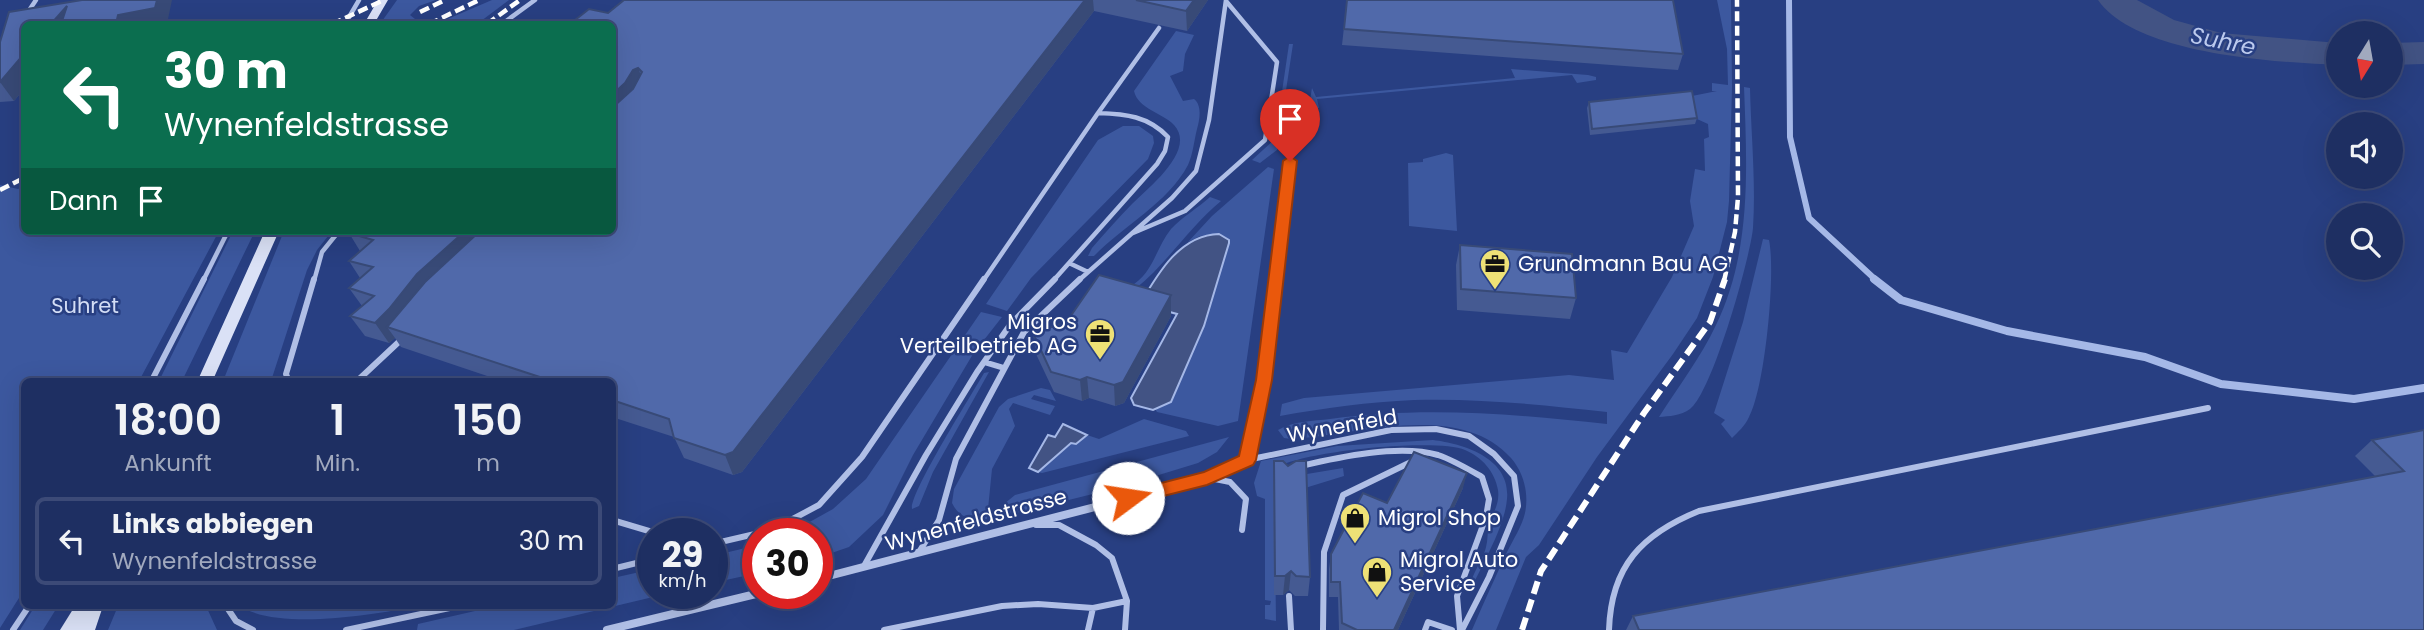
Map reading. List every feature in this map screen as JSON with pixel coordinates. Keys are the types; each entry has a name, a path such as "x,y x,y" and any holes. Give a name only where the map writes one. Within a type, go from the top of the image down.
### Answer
{"main road":[{"path":"371,21 383,0"},
{"path":"206,378 270,235"},
{"path":"69,630 82,609"},
{"path":"86,630 94,609"}],"street":[{"name":"Wynenfeldstrasse","path":"833,575 1207,478 1247,460"},
{"path":"607,630 742,597"}],"lane":[{"path":"20,22 36,0"},
{"path":"347,21 359,0"},
{"path":"506,21 535,0"},
{"path":"1127,236 1185,211 1265,140 1277,62 1226,1"},
{"path":"918,553 939,520 956,459 1024,332 1172,198 1196,171 1209,120 1226,1"},
{"path":"728,540 772,530 820,505 862,457 1158,28"},
{"path":"862,569 926,455 1010,324 1045,290 1157,164 1165,151 1168,137 1158,125 1144,117 1098,113"},
{"path":"1247,460 1264,380 1291,153"},
{"path":"153,378 226,235"},
{"path":"288,378 286,374 322,252 336,235"},
{"path":"1069,263 1088,272"},
{"path":"360,378 407,334"},
{"path":"984,362 1004,368"},
{"path":"1609,630 1607,609 1612,589 1624,567 1643,541 1681,517 1699,511 2208,408"},
{"name":"Wynenfeld","path":"1247,460 1391,430 1436,429 1469,436 1494,454 1514,476 1517,506 1489,577 1461,630"},
{"path":"1323,630 1324,552 1343,495 1428,453"},
{"path":"1294,471 1301,466 1340,457 1428,453 1460,464 1482,477 1489,499 1486,517 1457,596 1461,630"},
{"path":"1207,478 1230,482 1246,499 1242,530"},
{"path":"616,521 637,527"},
{"path":"1023,525 1059,525 1096,545 1112,558 1127,601 1125,630"},
{"path":"616,568 637,562"},
{"path":"1289,596 1291,630"},
{"path":"884,630 1002,606 1038,604 1093,608 1127,601"},
{"path":"1088,630 1093,608"},
{"path":"13,630 27,609"},
{"path":"227,609 246,628 253,630"},
{"path":"346,630 445,609"},
{"path":"1425,630 1428,622 1452,630"}],"green space":[{"path":"397,0 436,0 419,6 410,15 415,19 412,21 382,21"},
{"path":"492,0 509,0 481,21 443,21"},
{"path":"1717,0 1731,0 1732,87 1727,222 1713,277 1697,318 1673,354 1597,457 1539,545 1526,557 1496,630 1472,630 1525,513 1524,484 1511,458 1489,440 1464,430 1436,425 1407,425 1291,439 1284,438 1278,430 1310,421 1434,412 1538,417 1607,424 1607,412 1510,403 1438,400 1363,404 1280,416 1282,404 1304,398 1569,375 1614,380 1611,350 1627,353 1672,277 1694,226 1690,201 1695,169 1705,171 1704,139 1709,137 1708,124 1697,119 1692,96 1717,91 1712,91 1712,83 1728,85 1727,49"},
{"path":"1176,31 1194,35 1185,54 1183,71 1170,76 1183,101 1194,99 1199,108 1199,121 1190,161 1179,179 1157,203 1094,256 1088,256 1092,248 1158,179 1175,157 1179,135 1174,125 1140,102 1134,91"},
{"path":"1289,44 1293,44 1277,150 1260,163 1252,160 1275,139"},
{"path":"1511,69 1588,75 1596,77 1596,80 1577,83 1572,75 1317,99 1319,108 1309,106 1312,88 1316,97 1515,78"},
{"path":"1744,87 1750,88 1754,193 1753,228 1745,267 1719,353 1699,398 1686,411 1659,417 1710,337 1728,297 1736,268 1745,208"},
{"path":"1123,126 1139,126 1153,136 1154,143 1148,159 1031,278 1007,311 986,304 1098,140"},
{"path":"1446,153 1453,155 1457,231 1409,226 1408,163 1423,162 1423,159"},
{"path":"1268,167 1274,169 1238,421 1218,426 1157,412 1155,409 1171,402 1180,382 1203,324 1229,243 1219,234 1200,236 1188,242 1212,216"},
{"name":"Suhret","path":"0,185 21,188 21,235 217,235 141,378 21,378 21,595 0,628"},
{"path":"1210,197 1221,201 1147,279 1135,289 1129,287 1149,269 1171,229"},
{"path":"231,235 253,235 183,378 160,378"},
{"path":"282,235 329,235 317,250 307,270 272,378 224,378"},
{"path":"1763,239 1769,240 1771,256 1770,303 1764,357 1755,402 1749,417 1732,438 1721,424 1725,420 1714,413 1743,322"},
{"path":"981,312 1002,317 973,354 913,455 883,515 849,547 833,552 833,518 817,518 833,509 866,479"},
{"path":"989,372 933,472 919,506 912,509 920,484 942,443 984,373"},
{"path":"1041,388 1050,390 1056,401 1034,395 1031,399 1055,406 1050,415 1013,403 1009,409 1015,426 992,469 987,519 962,515 952,503 954,489 999,407 1008,399"},
{"path":"1144,419 1186,431 1189,436 1038,472 1072,443 1076,444 1087,435 1099,439"},
{"path":"1229,437 1217,452 1198,463 1113,489 1000,517 1004,504 1015,495"},
{"path":"1433,440 1458,445 1483,456 1494,463 1506,485 1507,499 1502,521 1470,591 1471,581 1486,547 1498,495 1494,477 1482,461 1465,450 1427,445 1338,452 1288,463 1274,469 1276,621 1265,619 1265,605 1270,605 1271,601 1265,600 1265,499 1257,496 1254,483 1261,461 1337,446"},
{"path":"1343,468 1344,476 1305,488 1307,474"},
{"path":"742,549 742,576 728,580 728,552"},
{"path":"637,573 637,601 616,606 616,577"},
{"path":"33,609 56,609 43,630 20,630"},
{"path":"117,609 207,609 217,630 108,630"},
{"path":"247,609 401,609 324,619 276,618"},
{"path":"484,609 603,609 514,630 417,630 418,624"}],"shaded area":[{"path":"1219,234 1229,240 1229,243 1204,326 1171,402 1153,410 1134,405 1131,398 1177,314 1140,304 1163,268 1182,248 1205,236"},
{"path":"1063,424 1087,435 1076,444 1071,443 1038,472 1029,468 1048,435 1055,437"}],"building":[{"path":"82,0 157,0 155,8 118,15 117,21 62,21 67,6 54,21 21,21 21,58 0,82 0,42 9,12"},
{"path":"624,0 1085,0 733,452 725,455 674,438 669,419 616,401 616,378 543,378 387,327 425,282 476,235 616,235 616,104 633,89 642,72 638,68 633,70 616,91 616,21 574,21 589,9 608,13"},
{"path":"1136,0 1194,0 1186,11"},
{"path":"1347,0 1673,0 1683,54 1344,29"},
{"path":"1692,91 1697,118 1592,129 1589,102"},
{"path":"356,235 461,235 417,274 375,323 350,316 374,296 349,288 373,267 349,261 373,240"},
{"path":"1460,245 1572,254 1576,298 1461,289"},
{"path":"1099,275 1171,295 1123,382 1114,385 1087,377 1080,380 1051,372 1033,333 1076,319 1070,317"},
{"path":"2424,430 2424,630 1639,630 1633,616 2404,471 2372,440"},
{"path":"1414,452 1467,473 1394,630 1357,630 1342,623 1340,582 1331,582 1331,554 1363,493 1387,503"},
{"path":"1274,461 1283,461 1288,466 1296,461 1306,461 1310,577 1296,576 1291,571 1285,576 1275,576"}],"waterway":[{"path":"1789,0 1790,137 1809,218 1877,281"},
{"name":"Suhre","path":"2115,0 2136,15 2162,28 2190,37 2252,48 2326,53"},
{"name":"Suhre","path":"2403,54 2424,53"},
{"path":"1874,279 1901,300 2007,331 2145,357 2221,384 2354,399 2424,388"}],"railway":[{"path":"338,21 384,0"},
{"path":"420,12 445,0"},
{"path":"435,21 479,0"},
{"path":"491,21 520,0"},
{"path":"1724,281 1735,232 1738,197 1737,0"},
{"path":"0,190 21,180"},
{"path":"1522,630 1541,571 1644,413 1710,322 1725,279"}],"place":[{"name":"Grundmann Bau AG","path":"1495,291"},
{"name":"Migros Verteilbetrieb AG","path":"1100,361"},
{"name":"Migrol Shop","path":"1355,545"},
{"name":"Migrol Auto Service","path":"1377,599"}],"route":[{"path":"1128,498 1207,478 1247,460 1264,380 1290,161"}]}
